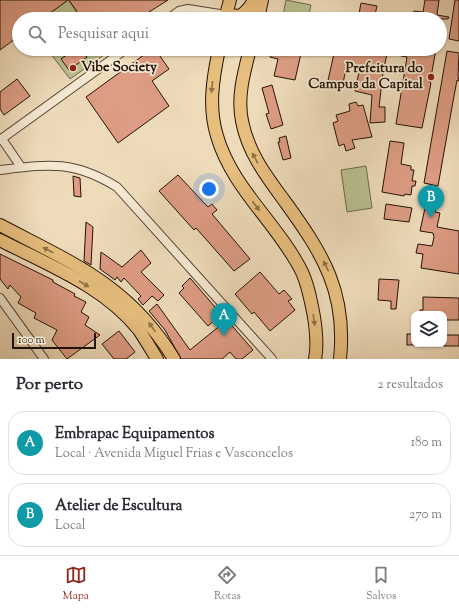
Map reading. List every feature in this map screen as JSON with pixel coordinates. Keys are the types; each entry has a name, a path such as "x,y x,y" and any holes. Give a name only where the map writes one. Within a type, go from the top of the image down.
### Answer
{"highway":[{"path":"226,12 230,0"},
{"path":"246,12 250,8 254,0"},
{"path":"259,12 262,0"},
{"path":"218,56 211,98 216,136 233,172 301,270 311,299 314,315 317,339 315,359"},
{"path":"249,56 240,101 244,133 256,160 266,177 316,247 331,276 338,302 342,327 340,359"},
{"path":"0,225 78,266 116,291 147,321 174,359"},
{"path":"0,240 79,281 103,296 138,330 157,359"}],"street":[{"path":"178,12 188,8 204,12"},
{"path":"20,167 1,140 116,56"},
{"path":"0,170 39,165 68,166 90,172 117,187 272,359"},
{"path":"0,298 44,359"}],"green space":[{"path":"68,0 77,12 52,12"},
{"path":"286,0 311,5 310,12 284,12"},
{"path":"52,56 103,56 70,79"},
{"path":"366,166 372,208 347,212 341,170"}],"building":[{"path":"0,0 68,0 52,12 12,12 12,41 0,50"},
{"path":"69,0 168,0 149,12 77,12"},
{"path":"425,0 439,0 437,12 423,12"},
{"path":"455,0 459,0 459,41 449,39"},
{"path":"361,3 377,6 376,12 359,12"},
{"path":"447,51 459,53 459,81 457,80 438,186 424,183"},
{"path":"65,56 87,57 69,70 61,59"},
{"path":"142,56 160,56 169,69 152,81 169,106 118,143 86,97"},
{"path":"300,56 295,80 274,76 278,59 270,57"},
{"path":"333,56 387,56 379,107 385,107 385,122 370,123 372,95 355,91 360,67 347,64 342,88 327,85"},
{"path":"401,56 435,56 422,128 396,124 407,57"},
{"path":"17,79 30,96 4,115 0,109 0,92"},
{"path":"272,85 283,125 271,129 266,114 269,113 262,88"},
{"path":"356,102 358,106 363,105 372,137 352,140 355,148 346,151 344,144 339,146 333,123 338,121 336,115 350,111 349,104"},
{"path":"286,136 291,158 283,160 278,142 280,142 279,138"},
{"path":"390,141 404,143 401,164 411,166 411,170 414,170 412,181 416,181 415,186 412,186 411,195 405,194 404,196 382,192"},
{"path":"178,175 208,207 212,204 217,210 212,214 250,259 234,271 196,228 194,230 159,191"},
{"path":"73,176 80,178 81,197 74,196"},
{"path":"386,204 412,208 409,222 384,219"},
{"path":"425,208 436,209 435,212 440,213 437,227 459,231 459,274 421,268 423,254 416,253 418,244 432,246 434,237 433,233 420,231"},
{"path":"86,222 93,227 91,265 84,261"},
{"path":"141,250 151,263 141,272 164,295 158,301 152,296 143,305 138,299 141,296 124,278 121,282 117,277 115,280 100,269 101,252 122,267"},
{"path":"0,254 53,280 53,282 75,294 74,296 86,302 81,312 89,317 85,325 100,335 67,359 52,340 57,330 34,318 36,313 18,303 21,297 10,285 8,289 0,279"},
{"path":"260,272 279,294 284,290 292,299 288,301 295,310 270,331 254,312 252,314 235,294"},
{"path":"190,278 221,314 208,326 179,293 184,288 182,286"},
{"path":"379,279 399,280 396,309 391,309 391,301 378,300"},
{"path":"423,297 459,298 459,320 447,320 447,311 420,311 423,310"},
{"path":"157,304 190,350 227,320 253,350 242,359 236,359 230,352 222,359 181,359 165,330 149,311"},
{"path":"119,331 135,352 126,359 114,359 102,344"},
{"path":"407,334 411,334 411,345 407,345"},
{"path":"447,335 459,335 459,346 447,346"}],"place":[{"name":"Vibe Society","path":"73,68"},
{"name":"Prefeitura do Campus da Capital","path":"431,77"},
{"name":"Atelier de Escultura","path":"431,218"},
{"name":"Embrapac Equipamentos","path":"224,336"}]}
